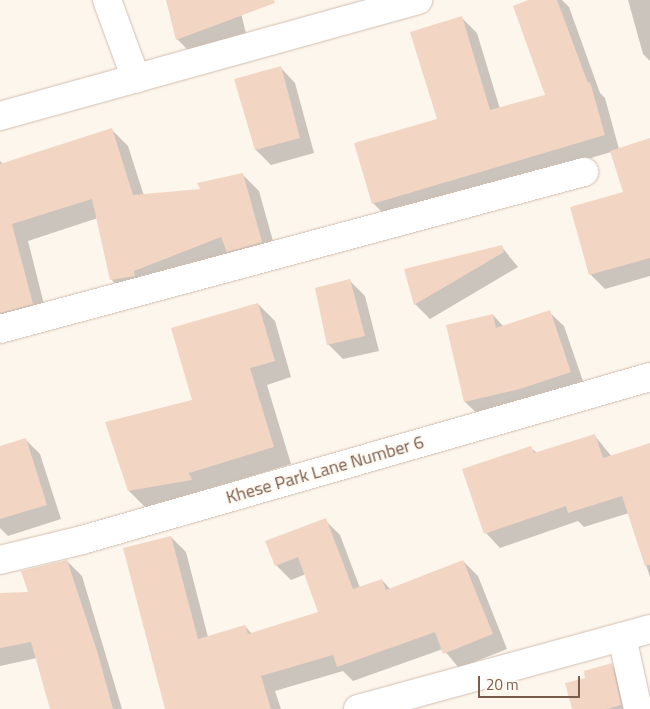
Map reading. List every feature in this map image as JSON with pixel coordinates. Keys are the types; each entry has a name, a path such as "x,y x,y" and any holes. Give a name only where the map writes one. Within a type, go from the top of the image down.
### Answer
{"street":[{"path":"107,0 136,79"},
{"path":"0,116 418,0"},
{"path":"0,329 584,172"},
{"name":"Khese Park Lane Number 6","path":"0,560 82,540 650,377"},
{"path":"358,709 387,705 650,629"},
{"path":"622,637 638,709"}],"building":[{"path":"166,0 274,0 275,3 176,40"},
{"path":"528,0 557,0 588,83 590,82 605,135 372,204 354,143 437,119 410,32 462,16 490,110 545,95 513,6"},
{"path":"281,66 300,138 255,150 234,79"},
{"path":"112,128 133,195 200,189 197,183 243,173 262,242 227,252 221,237 134,271 135,276 110,280 92,199 12,224 33,304 0,313 0,164"},
{"path":"650,138 650,258 589,275 570,207 623,192 610,151"},
{"path":"502,245 504,252 414,305 404,269"},
{"path":"350,279 365,336 327,345 315,288"},
{"path":"258,303 275,361 250,368 274,447 189,473 192,480 128,491 105,422 192,400 171,328"},
{"path":"550,310 571,372 520,389 464,402 446,325 493,314 496,328"},
{"path":"595,434 603,458 650,443 650,565 645,566 622,496 568,513 566,506 484,534 462,469 531,446 534,453"},
{"path":"26,438 47,505 0,519 0,446"},
{"path":"326,518 353,589 382,579 386,590 463,560 493,634 443,654 435,632 337,667 333,655 261,676 271,709 165,709 123,548 171,536 198,639 245,625 248,634 318,612 298,557 275,566 265,541"},
{"path":"67,560 98,654 113,709 50,709 31,642 0,648 0,593 28,592 21,571"},
{"path":"612,663 621,705 607,709 572,709 565,683 585,678 584,671"}]}
